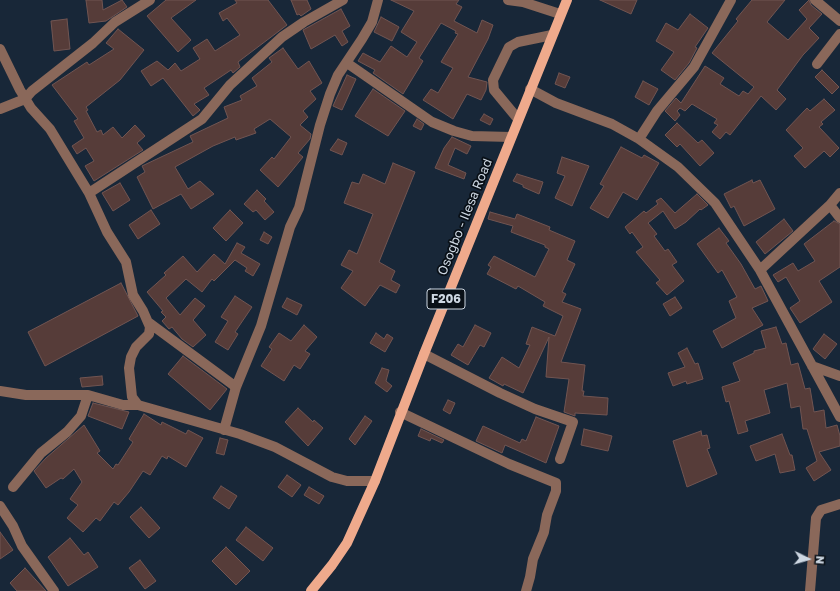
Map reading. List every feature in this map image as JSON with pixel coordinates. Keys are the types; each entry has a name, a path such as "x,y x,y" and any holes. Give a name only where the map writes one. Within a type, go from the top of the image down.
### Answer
{"main road":[{"name":"Osogbo - Ilesa Road","path":"311,591 347,543 375,481 400,412 566,0"}],"street":[{"path":"0,109 25,99 32,91 93,43 115,22 150,0"},
{"path":"89,193 202,119 230,85 282,37 304,22 343,0"},
{"path":"224,430 236,387 261,326 290,227 299,208 320,125 330,94 338,75 372,22 378,0"},
{"path":"508,0 523,2 560,14"},
{"path":"639,139 657,111 694,67 731,0"},
{"path":"815,0 840,21"},
{"path":"817,64 840,34"},
{"path":"518,119 494,90 493,80 509,47 518,42 552,35"},
{"path":"0,49 25,99 50,129 89,193 107,232 126,262 133,295 148,322 150,331 136,347 131,356 129,368 132,397 138,405"},
{"path":"347,63 432,122 454,131 472,136 511,137"},
{"path":"530,89 556,103 612,124 639,139 678,167 715,203 760,270 840,417"},
{"path":"760,270 830,205 840,193"},
{"path":"830,205 840,218"},
{"path":"148,322 236,387"},
{"path":"424,354 500,393 535,409 572,422 560,459"},
{"path":"812,366 840,376"},
{"path":"0,391 26,395 88,396 122,405 138,405 224,430 275,447 332,477 347,481 375,481"},
{"path":"13,487 41,453 67,432 81,416 88,396"},
{"path":"400,412 509,464 556,483 556,491 547,515 544,532 533,559 526,591"},
{"path":"810,591 816,518 821,510 840,504"},
{"path":"0,506 14,526 22,546 54,591"}],"building":[{"path":"86,0 102,0 103,10 122,0 127,7 106,21 89,23"},
{"path":"166,0 196,0 171,18 191,40 178,52 147,16"},
{"path":"235,0 268,0 287,25 238,62 240,67 233,73 231,70 204,88 209,95 194,104 200,110 193,116 163,78 151,86 141,71 157,61 168,70 175,63 181,71 200,59 193,48 207,39 215,51 240,35 227,18 223,21 219,13 237,3"},
{"path":"291,0 307,0 311,9 301,16 299,14 297,15"},
{"path":"391,0 459,0 456,4 462,7 454,21 477,33 482,20 493,25 488,39 468,77 487,82 486,90 481,100 467,94 453,119 423,100 431,89 438,93 453,68 441,62 458,34 455,33 456,31 441,23 419,58 423,61 403,94 373,73 375,70 358,61 363,53 380,62 391,46 407,57 417,42 401,32 414,11"},
{"path":"600,0 637,0 631,14"},
{"path":"752,0 785,0 767,22 788,40 807,19 799,10 809,0 811,5 822,14 809,28 819,38 803,55 777,90 786,99 776,110 761,96 730,135 726,132 720,139 712,132 718,125 714,123 717,119 692,104 685,111 680,108 677,111 680,115 675,121 665,111 676,98 681,103 705,66 724,78 720,84 739,96 743,91 748,94 754,87 712,53 738,21 736,19"},
{"path":"341,9 350,26 342,31 348,42 342,46 335,35 311,49 303,30"},
{"path":"690,14 708,28 695,47 697,48 689,63 675,80 661,70 674,52 656,41 666,23 678,30"},
{"path":"381,17 399,27 392,41 374,32"},
{"path":"67,19 70,49 54,51 51,21"},
{"path":"118,29 144,50 120,80 86,107 88,110 86,111 97,132 101,130 103,135 113,127 122,138 135,125 145,136 137,143 143,150 94,181 85,166 94,161 86,148 77,154 72,146 84,138 74,121 78,119 52,85 87,62 89,65 114,49 106,43"},
{"path":"283,48 298,69 309,61 322,83 310,91 316,99 303,111 308,117 300,125 311,134 310,139 298,153 303,157 278,187 260,170 272,157 274,159 291,137 270,119 254,129 256,133 236,140 235,137 213,146 175,167 188,189 200,181 214,194 191,209 181,194 153,209 137,177 145,172 142,166 193,142 190,136 228,118 224,107 242,100 240,96 257,86 252,78 272,62 269,58"},
{"path":"822,70 839,87 832,94 815,77"},
{"path":"559,73 570,77 565,88 555,84"},
{"path":"347,75 356,79 342,110 333,106"},
{"path":"643,81 658,89 649,105 635,97"},
{"path":"373,89 405,111 388,136 355,116"},
{"path":"824,99 835,110 821,122 823,124 819,127 839,148 830,157 824,151 805,168 794,156 803,148 786,130 807,108 810,111"},
{"path":"484,114 493,119 490,125 480,120"},
{"path":"417,119 424,124 421,130 413,126"},
{"path":"677,123 698,143 702,140 714,153 700,166 680,144 677,147 665,135"},
{"path":"452,137 471,146 467,154 455,148 448,165 466,173 464,179 435,168 444,148"},
{"path":"338,139 347,143 342,155 330,150"},
{"path":"621,147 642,158 644,155 659,163 637,200 623,192 608,218 590,208 604,186 600,184"},
{"path":"562,157 589,166 572,206 555,198 565,176 557,173"},
{"path":"393,163 415,172 379,262 395,271 391,280 400,285 396,293 380,285 365,306 341,288 353,271 341,265 349,250 357,254 373,214 344,203 352,182 359,184 363,174 385,184"},
{"path":"517,174 543,182 539,194 513,181"},
{"path":"752,180 753,183 760,180 775,209 744,226 734,206 731,208 724,194"},
{"path":"120,183 130,200 113,211 102,193"},
{"path":"257,190 266,199 264,201 274,212 265,220 256,210 253,212 244,204"},
{"path":"697,194 708,205 701,210 700,209 686,222 675,229 663,211 648,223 657,234 654,236 665,251 668,249 677,262 672,265 684,281 667,295 656,283 660,280 636,252 643,247 632,232 630,234 625,227 644,211 646,213 658,204 656,201 661,198 675,213"},
{"path":"151,210 160,224 138,239 129,225"},
{"path":"230,210 243,223 226,241 213,228"},
{"path":"490,212 515,219 517,214 550,227 549,230 575,241 567,260 575,264 562,292 566,294 562,302 581,309 561,362 585,365 582,391 584,391 583,396 608,398 607,415 575,413 575,416 564,412 569,379 546,377 549,337 523,393 504,384 503,386 489,378 502,357 519,368 530,345 526,344 532,327 555,336 563,316 543,306 545,302 518,286 516,289 487,274 491,267 488,265 494,256 535,277 549,249 545,247 545,245 511,232 513,226 488,219"},
{"path":"784,219 793,231 765,254 756,242"},
{"path":"834,221 840,224 840,267 819,281 832,302 800,323 790,308 800,301 786,277 778,282 773,275 793,263 798,271 815,261 804,244"},
{"path":"719,228 729,241 726,243 741,264 755,289 761,286 768,301 752,308 763,325 722,348 713,331 736,318 729,301 737,297 722,270 718,273 697,244"},
{"path":"264,232 272,237 268,244 260,240"},
{"path":"237,243 245,247 241,253 260,264 253,276 245,271 247,268 235,260 214,281 212,279 202,292 186,279 166,298 180,315 195,298 205,306 193,320 206,335 193,347 182,339 172,327 169,329 162,321 166,317 161,312 163,311 147,292 166,275 164,273 183,256 197,272 214,254 225,264"},
{"path":"121,283 138,316 45,366 28,332"},
{"path":"235,296 252,307 235,332 238,334 228,350 215,342 228,321 221,317"},
{"path":"675,297 682,308 670,316 663,304"},
{"path":"287,298 302,305 297,315 282,307"},
{"path":"304,325 317,337 305,351 310,354 300,369 294,365 284,381 261,366 272,349 269,347 279,333 291,341"},
{"path":"475,325 491,333 484,347 480,345 468,365 451,355 458,344 463,347"},
{"path":"776,327 782,344 786,343 791,365 798,363 805,389 810,388 814,412 824,410 826,428 837,425 840,436 840,446 819,452 831,470 814,481 806,468 817,461 807,429 803,429 800,406 791,408 787,383 764,390 770,413 745,421 748,431 738,434 729,401 726,402 722,387 740,381 733,363 754,353 754,351 766,348 761,331"},
{"path":"376,333 384,339 387,334 393,338 385,352 370,343"},
{"path":"824,334 837,344 825,359 813,349"},
{"path":"687,348 695,364 698,363 703,379 687,384 686,381 673,386 668,373 685,367 678,353"},
{"path":"183,356 227,389 210,410 168,374"},
{"path":"382,368 389,370 386,381 392,386 387,392 375,383"},
{"path":"102,376 103,385 82,387 80,378"},
{"path":"448,400 455,403 450,414 443,410"},
{"path":"93,403 129,412 122,429 88,416"},
{"path":"298,408 313,422 314,420 323,428 308,446 285,422"},
{"path":"144,414 161,425 162,422 186,434 188,430 203,438 186,467 168,456 167,459 162,456 150,475 143,471 118,505 114,502 100,521 96,518 83,532 67,518 78,505 70,499 82,482 74,469 63,479 61,478 46,488 34,471 46,458 84,425 100,451 97,453 113,469 116,464 118,465 133,442 129,439"},
{"path":"365,416 372,421 355,445 349,439"},
{"path":"536,417 559,426 546,463 505,445 502,453 476,441 483,426 520,443 522,439 526,441"},
{"path":"421,429 444,440 442,443 431,438 430,441 418,436"},
{"path":"584,429 612,436 608,451 581,445"},
{"path":"701,431 702,436 707,435 710,448 707,449 717,474 687,487 673,441"},
{"path":"782,434 790,455 792,455 795,470 780,473 775,454 756,461 750,446"},
{"path":"220,438 228,440 224,455 216,453"},
{"path":"287,475 301,485 292,497 278,487"},
{"path":"221,486 237,496 229,509 213,498"},
{"path":"309,487 324,496 319,504 304,495"},
{"path":"141,507 160,528 149,538 130,517"},
{"path":"246,527 273,548 263,561 236,540"},
{"path":"0,532 13,550 0,559"},
{"path":"70,538 84,555 88,552 98,567 68,586 48,557"},
{"path":"226,547 250,571 236,585 212,561"},
{"path":"140,560 156,581 145,589 129,568"},
{"path":"25,568 46,591 17,591 10,583"}]}
